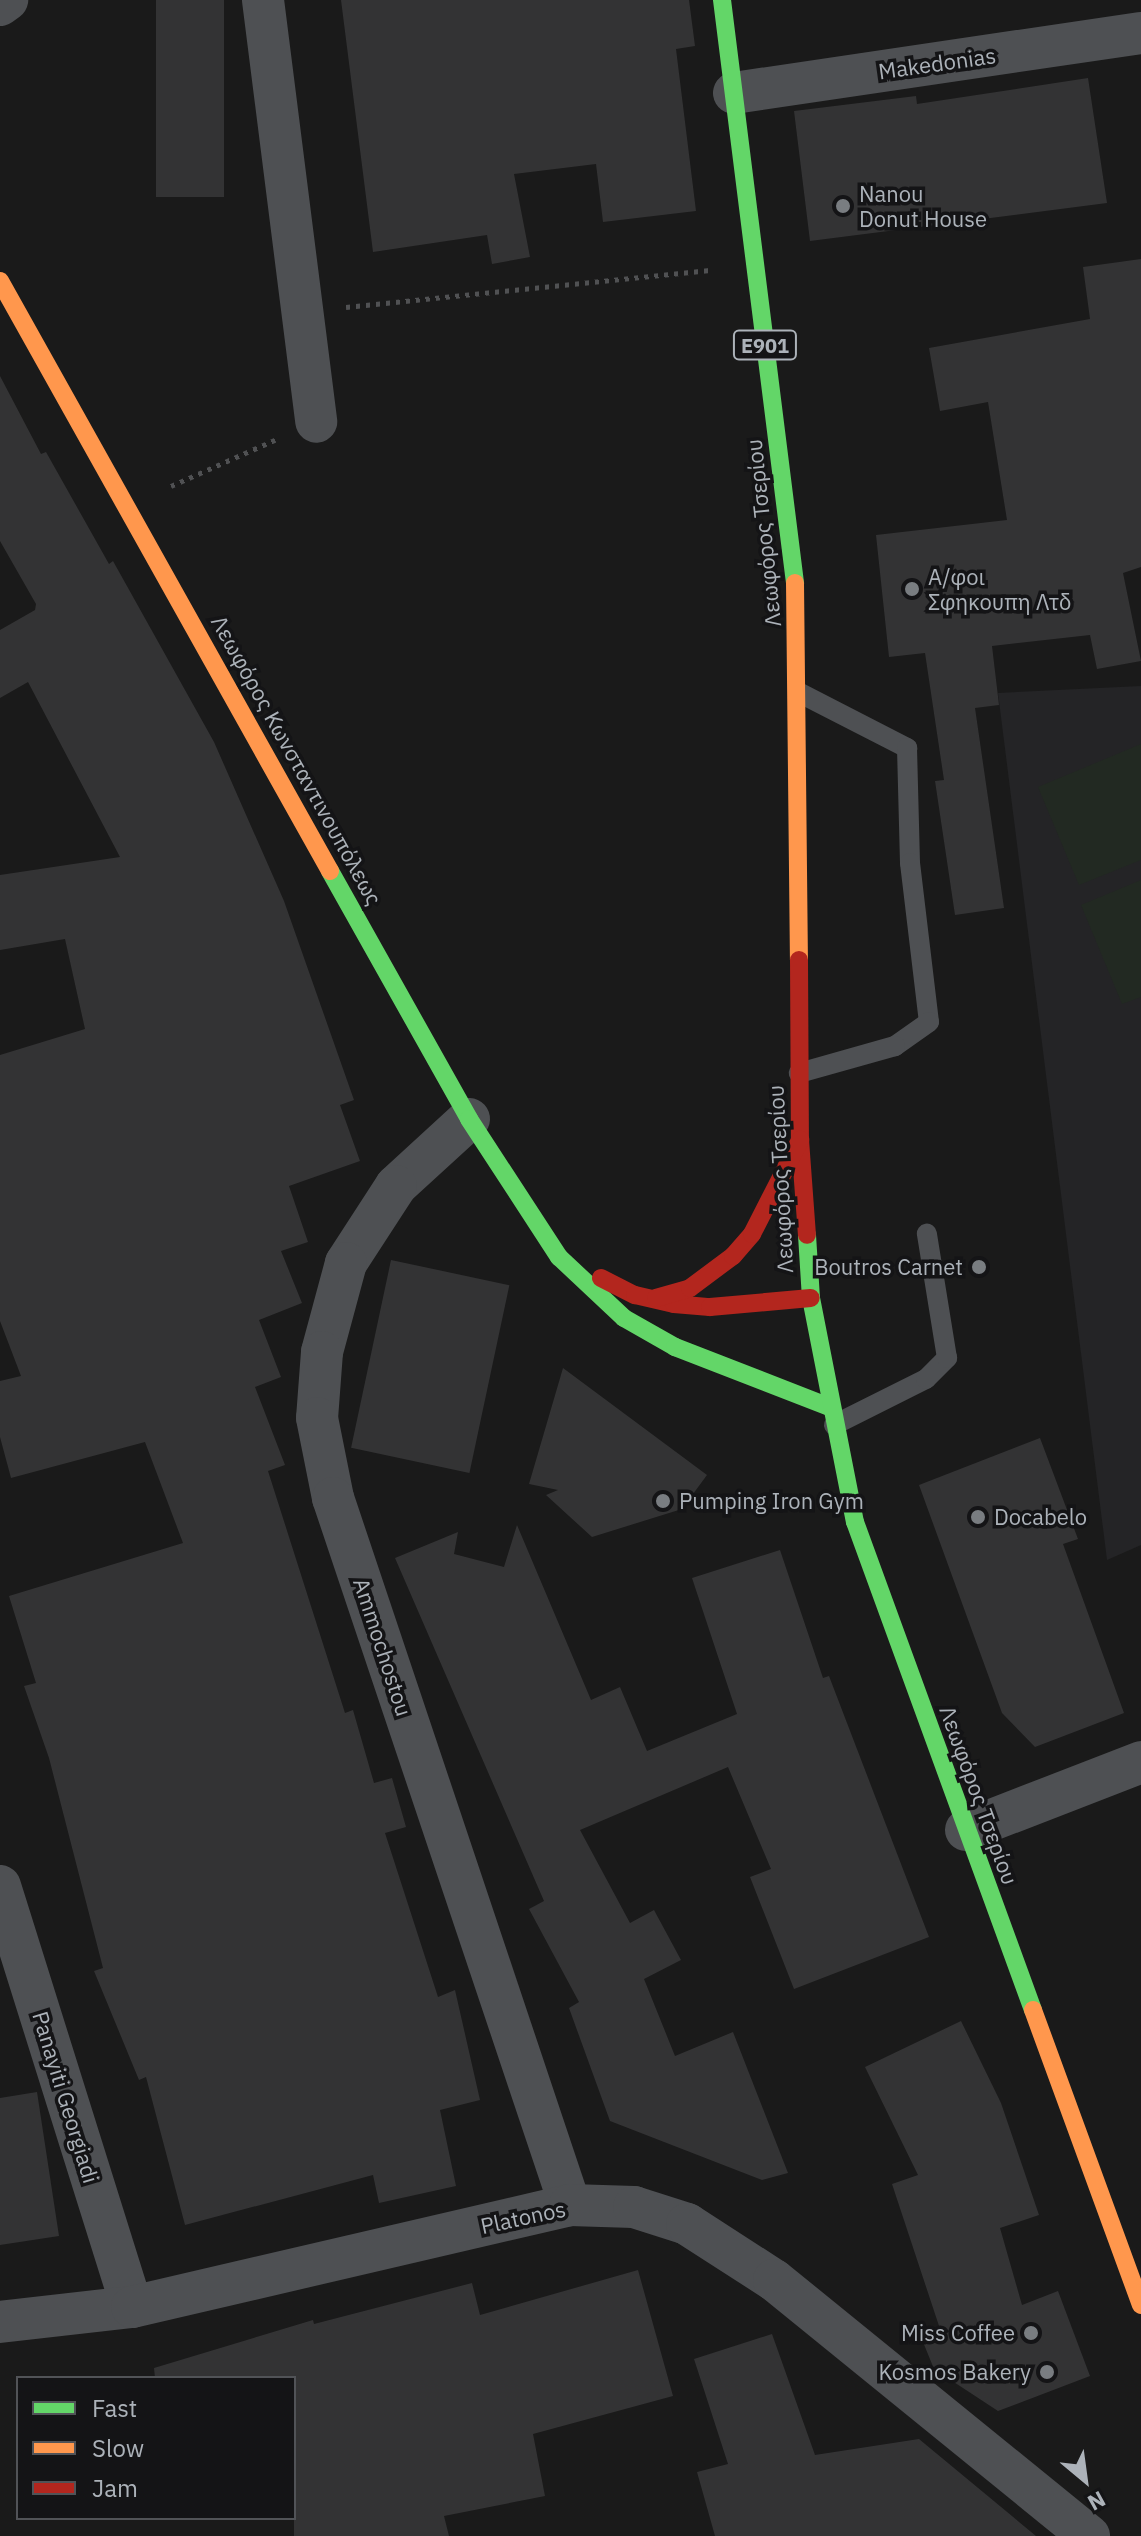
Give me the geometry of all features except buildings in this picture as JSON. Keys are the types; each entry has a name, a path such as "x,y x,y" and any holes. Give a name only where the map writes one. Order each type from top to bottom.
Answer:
{"main road":[{"name":"Λεωφόρος Τσερίου","path":"722,0 798,606 797,982 800,1140 811,1298 832,1416 855,1522 1141,2305"},
{"name":"Λεωφόρος Κωνσταντινουπόλεως","path":"0,281 469,1119 559,1257 624,1318 675,1347 832,1416"},
{"path":"649,1299 690,1288 733,1256 752,1234 800,1140"},
{"path":"559,1257 649,1299 710,1307 811,1298"}],"street":[{"path":"0,5 7,0"},
{"path":"263,0 316,422"},
{"name":"Makedonias","path":"734,93 1141,33"},
{"name":"Ammochostou","path":"469,1119 396,1186 346,1263 322,1352 317,1418 333,1498 570,2205"},
{"path":"966,1830 1141,1762"},
{"name":"Panayiti Georgiadi","path":"0,1886 132,2307"},
{"name":"Platonos","path":"0,2322 132,2307 570,2205 634,2207 687,2224 774,2280 1089,2536"}],"lane":[{"path":"798,692 907,748 910,863 929,1022 895,1046 799,1073"},
{"path":"832,1416 926,1379 947,1358 927,1234"}],"path":[{"path":"302,312 755,265"},
{"path":"126,506 316,422"}],"shaded area":[{"path":"1141,686 1141,1545 1107,1560 998,693"},
{"path":"1141,744 1141,860 1079,885 1038,787"},
{"path":"1141,880 1141,997 1122,1004 1081,905"}],"traffic: fast":[{"path":"722,0 795,583"},
{"path":"330,871 469,1119 559,1257 624,1318 675,1347 830,1407"},
{"path":"807,1235 811,1298 855,1522 1033,2010"}],"traffic: slow":[{"path":"0,281 330,871"},
{"path":"795,583 799,960"},
{"path":"1033,2010 1141,2305"}],"traffic: jam":[{"path":"799,960 800,1140 807,1235"},
{"path":"656,1298 690,1288 733,1256 752,1234 800,1140"},
{"path":"601,1278 635,1295 674,1304 710,1307 811,1298"}],"place":[{"name":"Nanou Donut House","path":"843,206"},
{"name":"Α/φοι Σφηκουπη Λτδ","path":"912,589"},
{"name":"Boutros Carnet","path":"979,1267"},
{"name":"Pumping Iron Gym","path":"663,1501"},
{"name":"Docabelo","path":"978,1517"},
{"name":"Miss Coffee","path":"1031,2333"},
{"name":"Kosmos Bakery","path":"1047,2372"}]}
